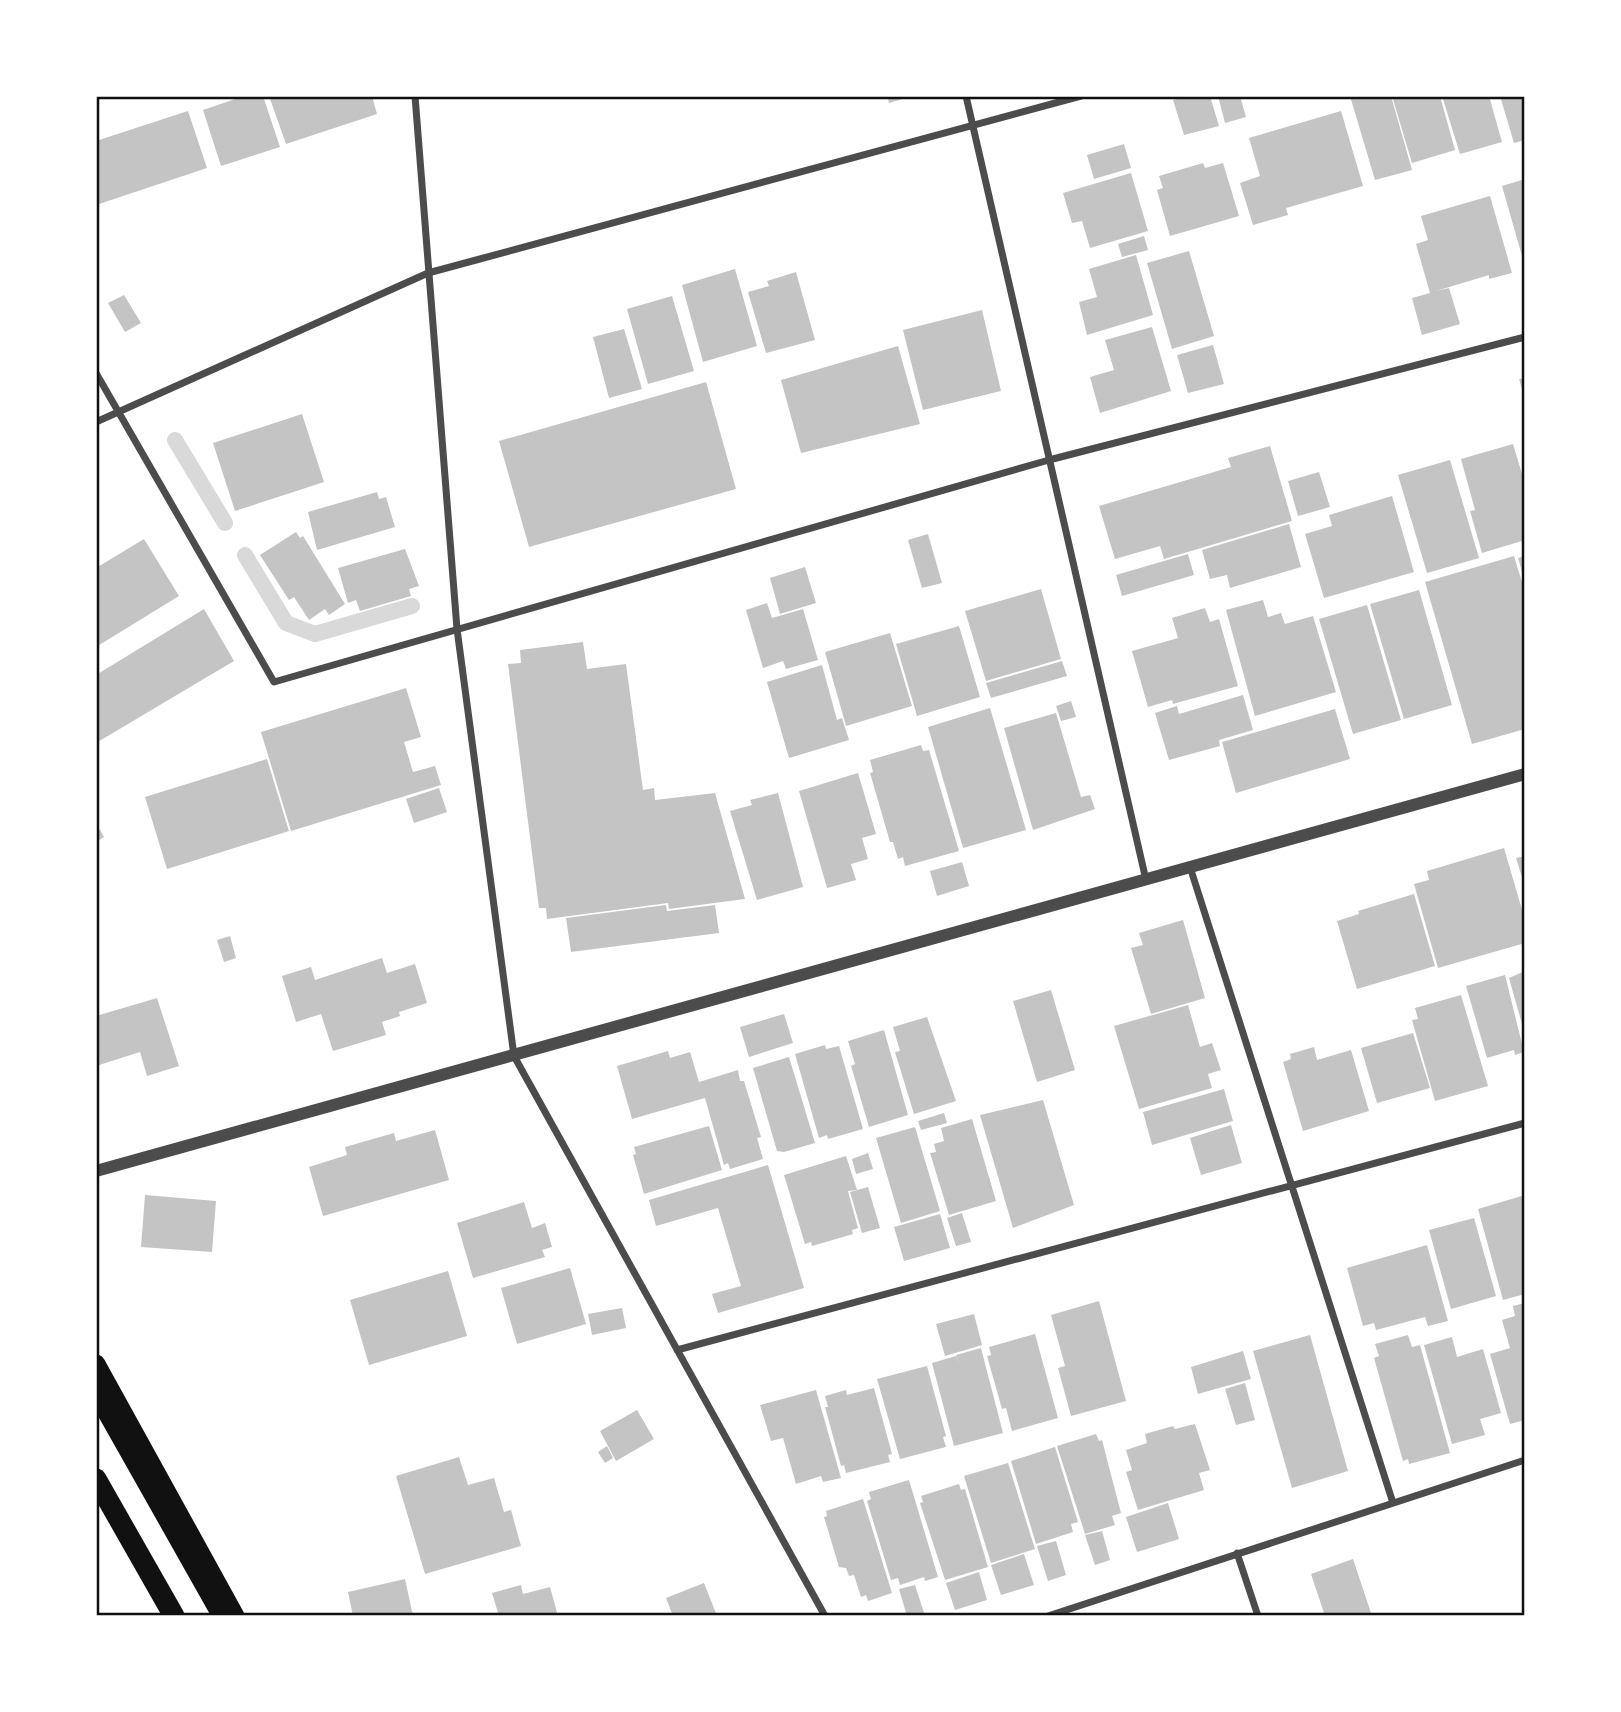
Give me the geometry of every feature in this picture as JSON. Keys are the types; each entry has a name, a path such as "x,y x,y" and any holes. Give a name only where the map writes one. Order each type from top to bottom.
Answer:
{"highway":[{"path":"96,1364 235,1616"},
{"path":"96,1391 223,1616"},
{"path":"96,1479 174,1616"}],"street":[{"path":"415,96 457,629 513,1056 825,1616"},
{"path":"966,96 1146,880"},
{"path":"96,422 428,273 1081,96"},
{"path":"96,373 274,682 1049,460 1525,337"},
{"path":"96,1171 1525,774"},
{"path":"1190,867 1393,1503"},
{"path":"677,1350 1525,1123"},
{"path":"1048,1616 1525,1460"},
{"path":"1237,1553 1258,1616"}],"building":[{"path":"244,96 263,96 280,147 221,166 203,110"},
{"path":"269,96 372,96 377,114 286,144"},
{"path":"887,96 909,96 909,97 889,103"},
{"path":"1189,96 1210,96 1219,126 1184,135 1173,100"},
{"path":"1218,96 1240,96 1246,117 1225,123"},
{"path":"1350,96 1391,96 1412,170 1375,180"},
{"path":"1392,96 1440,96 1455,150 1412,163"},
{"path":"1442,96 1489,96 1502,142 1460,154"},
{"path":"1500,96 1525,96 1525,140 1514,143"},
{"path":"188,111 207,168 96,205 96,141"},
{"path":"1341,111 1363,186 1286,208 1288,215 1253,225 1240,183 1260,176 1249,138"},
{"path":"1124,144 1131,168 1094,179 1087,155"},
{"path":"1203,163 1205,168 1223,163 1239,216 1170,236 1157,190 1163,188 1159,176"},
{"path":"1131,173 1148,231 1090,248 1082,221 1072,223 1063,193"},
{"path":"1525,179 1525,262 1524,263 1502,186"},
{"path":"1490,196 1512,273 1489,279 1489,275 1436,291 1449,288 1460,324 1422,335 1412,298 1430,293 1416,244 1428,240 1421,216"},
{"path":"1144,236 1148,250 1122,257 1118,244"},
{"path":"1189,251 1214,336 1172,349 1147,263"},
{"path":"1136,255 1153,315 1087,335 1079,302 1097,297 1089,269"},
{"path":"735,269 757,346 703,362 682,285"},
{"path":"796,272 815,340 766,353 748,292 769,286 767,281"},
{"path":"124,295 141,323 125,332 108,303"},
{"path":"672,296 694,371 648,384 627,309"},
{"path":"982,310 1001,391 923,410 903,330"},
{"path":"1152,327 1171,391 1100,413 1090,377 1114,370 1105,340"},
{"path":"624,329 642,389 609,398 593,337"},
{"path":"1213,345 1224,384 1188,393 1177,355"},
{"path":"898,346 920,424 801,453 781,380"},
{"path":"1525,378 1525,396 1524,396 1519,379"},
{"path":"706,382 736,489 529,547 499,441"},
{"path":"302,414 324,482 235,511 213,443"},
{"path":"1513,444 1525,484 1525,540 1482,553 1470,511 1475,510 1461,459"},
{"path":"1270,446 1292,521 1164,559 1160,546 1115,559 1099,506 1231,467 1228,458"},
{"path":"1450,460 1479,558 1427,573 1398,475"},
{"path":"1319,472 1330,507 1298,516 1288,481"},
{"path":"377,492 379,499 386,497 395,527 317,550 308,512"},
{"path":"1392,496 1414,572 1324,598 1305,534 1332,526 1329,515"},
{"path":"1289,524 1301,567 1230,588 1227,575 1210,579 1202,550"},
{"path":"296,532 300,538 303,536 345,604 329,615 325,609 309,620 294,597 289,600 260,555"},
{"path":"928,534 942,583 922,588 908,540"},
{"path":"144,539 179,596 96,647 96,568"},
{"path":"405,549 419,586 409,589 411,596 360,611 356,600 348,603 338,568"},
{"path":"1188,554 1194,575 1122,596 1116,575"},
{"path":"1514,556 1525,592 1525,729 1472,744 1425,582"},
{"path":"1525,556 1525,579 1524,579 1518,558"},
{"path":"805,567 816,603 780,614 770,578"},
{"path":"1041,589 1061,659 986,681 965,611"},
{"path":"1419,590 1452,705 1404,719 1370,604"},
{"path":"1263,600 1268,617 1281,613 1285,624 1313,616 1336,692 1255,716 1226,610"},
{"path":"767,603 772,618 803,609 818,660 786,669 783,661 763,668 746,610"},
{"path":"1367,605 1401,720 1353,734 1319,619"},
{"path":"1205,608 1210,622 1219,619 1238,686 1173,704 1172,700 1148,707 1132,651 1178,638 1172,618"},
{"path":"204,609 234,661 96,743 96,675"},
{"path":"959,626 980,697 917,716 896,644"},
{"path":"890,633 912,706 846,726 825,652"},
{"path":"583,642 587,669 626,664 643,790 654,788 655,800 715,793 745,899 669,909 668,903 547,919 546,908 539,908 508,664 521,663 520,650"},
{"path":"1062,661 1067,676 991,698 986,683"},
{"path":"822,665 837,720 842,718 849,740 789,758 767,682"},
{"path":"406,688 421,737 404,742 413,772 435,766 441,785 291,831 261,732"},
{"path":"1243,695 1253,730 1219,740 1220,746 1169,760 1155,713 1177,706 1179,714"},
{"path":"1071,701 1076,717 1061,721 1056,706"},
{"path":"990,708 1026,830 963,848 928,727"},
{"path":"1335,709 1350,759 1236,793 1222,742"},
{"path":"1056,713 1081,797 1090,795 1095,809 1033,830 1004,728"},
{"path":"921,745 923,751 929,750 959,851 905,866 903,857 898,859 893,842 890,842 870,773 873,772 870,760"},
{"path":"267,759 289,831 167,869 145,797"},
{"path":"858,773 876,834 862,838 868,859 851,864 856,880 827,888 799,791"},
{"path":"439,788 447,812 414,823 406,799"},
{"path":"778,793 803,887 757,900 730,811 752,805 750,800"},
{"path":"96,823 104,837 96,842"},
{"path":"1504,848 1525,920 1525,943 1438,968 1414,884 1429,880 1427,871"},
{"path":"1525,856 1525,884 1524,884 1516,858"},
{"path":"962,862 969,886 937,896 930,871"},
{"path":"1414,894 1435,966 1357,989 1337,921 1359,914 1358,911"},
{"path":"666,905 667,911 715,905 719,933 571,952 566,918"},
{"path":"1183,920 1205,998 1151,1014 1131,948 1143,945 1139,933"},
{"path":"230,936 236,958 224,962 217,940"},
{"path":"382,958 387,973 415,964 427,1003 399,1012 400,1016 382,1022 386,1035 333,1051 321,1014 296,1022 282,976 311,967 315,980"},
{"path":"1525,971 1525,1031 1524,1031 1509,978"},
{"path":"1505,975 1524,1052 1515,1055 1514,1050 1487,1058 1466,986"},
{"path":"1051,990 1075,1070 1037,1082 1013,1001"},
{"path":"1461,995 1488,1086 1435,1101 1412,1020 1418,1019 1415,1008"},
{"path":"157,998 179,1066 147,1076 140,1052 96,1066 96,1016"},
{"path":"1188,1005 1200,1047 1212,1043 1221,1070 1208,1074 1212,1088 1139,1109 1114,1026"},
{"path":"784,1014 793,1043 749,1057 740,1027"},
{"path":"927,1017 956,1101 914,1114 895,1052 900,1051 893,1027"},
{"path":"884,1030 908,1115 869,1127 851,1066 855,1064 848,1041"},
{"path":"1413,1033 1430,1088 1377,1103 1361,1048"},
{"path":"825,1045 826,1049 839,1046 863,1129 828,1139 827,1135 819,1138 795,1054"},
{"path":"1314,1047 1317,1060 1351,1050 1369,1111 1303,1131 1283,1062 1291,1059 1290,1054"},
{"path":"668,1051 670,1058 690,1052 699,1082 738,1070 740,1081 744,1081 761,1137 757,1138 763,1159 730,1169 728,1163 724,1165 705,1098 632,1119 617,1066"},
{"path":"789,1057 815,1143 784,1152 777,1151 753,1068"},
{"path":"1224,1089 1233,1121 1152,1145 1143,1112"},
{"path":"1043,1100 1074,1205 1013,1228 980,1115"},
{"path":"944,1113 947,1123 921,1130 918,1121"},
{"path":"972,1119 996,1201 949,1215 930,1153 936,1152 934,1144 944,1141 941,1128"},
{"path":"1231,1125 1242,1163 1201,1175 1190,1138"},
{"path":"709,1126 722,1170 644,1194 633,1155 636,1154 634,1147"},
{"path":"915,1127 940,1211 901,1223 876,1138"},
{"path":"435,1130 449,1180 323,1216 309,1167 347,1155 345,1147 394,1133 396,1141"},
{"path":"868,1153 873,1169 856,1174 852,1159"},
{"path":"846,1156 857,1190 848,1191 858,1228 852,1230 853,1234 812,1246 811,1242 805,1244 784,1175"},
{"path":"768,1165 804,1288 718,1313 712,1294 741,1286 718,1208 656,1226 649,1200"},
{"path":"868,1187 880,1228 862,1233 850,1192"},
{"path":"145,1195 216,1201 212,1252 141,1247"},
{"path":"1525,1195 1525,1294 1503,1300 1478,1209"},
{"path":"524,1202 532,1228 545,1223 552,1247 542,1250 545,1257 473,1278 457,1223"},
{"path":"962,1213 971,1242 956,1246 947,1218"},
{"path":"940,1214 950,1248 904,1261 894,1227"},
{"path":"1474,1218 1496,1296 1451,1309 1429,1230"},
{"path":"1427,1245 1448,1321 1428,1326 1425,1317 1376,1330 1374,1323 1363,1326 1347,1268"},
{"path":"570,1268 586,1324 517,1344 501,1288"},
{"path":"448,1271 467,1336 369,1365 350,1300"},
{"path":"1099,1301 1126,1401 1071,1416 1058,1368 1065,1366 1051,1315"},
{"path":"1525,1303 1525,1420 1510,1424 1490,1354 1510,1348 1502,1320 1515,1316 1513,1306"},
{"path":"622,1308 626,1328 592,1335 588,1314"},
{"path":"974,1314 982,1345 945,1356 936,1324"},
{"path":"1035,1334 1058,1418 1012,1431 1006,1408 1002,1409 987,1356 991,1355 989,1347"},
{"path":"1310,1335 1348,1471 1292,1488 1253,1351"},
{"path":"1408,1335 1412,1347 1420,1345 1450,1453 1409,1464 1408,1459 1403,1461 1374,1358 1379,1356 1375,1344"},
{"path":"1452,1337 1457,1357 1483,1349 1501,1413 1480,1419 1485,1435 1452,1444 1424,1345"},
{"path":"981,1348 1003,1433 954,1446 932,1363 956,1356 960,1366 956,1355"},
{"path":"1243,1351 1251,1379 1198,1394 1191,1367"},
{"path":"927,1366 946,1436 943,1437 946,1447 900,1459 877,1379"},
{"path":"1245,1383 1255,1420 1236,1425 1225,1389"},
{"path":"874,1388 892,1454 888,1455 890,1462 846,1473 844,1465 841,1466 825,1407 828,1407 825,1396 846,1390 847,1395"},
{"path":"816,1390 841,1478 823,1482 821,1476 796,1484 783,1438 771,1441 760,1405"},
{"path":"637,1410 654,1439 616,1461 600,1431"},
{"path":"1195,1424 1210,1470 1199,1473 1204,1490 1138,1510 1126,1472 1132,1470 1126,1450 1147,1443 1145,1434 1173,1426 1175,1429"},
{"path":"1096,1434 1099,1441 1102,1440 1121,1513 1112,1516 1115,1525 1085,1534 1057,1446"},
{"path":"607,1446 613,1458 605,1463 598,1452"},
{"path":"1055,1447 1078,1522 1071,1524 1073,1532 1036,1544 1011,1461"},
{"path":"459,1457 468,1485 494,1478 504,1512 511,1510 521,1546 425,1574 396,1476"},
{"path":"1008,1463 1035,1549 991,1563 964,1476"},
{"path":"909,1480 938,1577 925,1581 924,1577 900,1585 898,1578 891,1580 867,1501 871,1499 869,1492"},
{"path":"959,1484 961,1490 965,1489 988,1567 945,1580 920,1503 923,1502 921,1496"},
{"path":"863,1499 892,1593 868,1601 866,1595 861,1597 854,1575 849,1576 846,1568 839,1567 824,1517 827,1516 826,1511"},
{"path":"1168,1503 1179,1539 1137,1552 1126,1517"},
{"path":"1102,1531 1110,1560 1095,1565 1085,1535"},
{"path":"1056,1541 1066,1575 1048,1581 1037,1546"},
{"path":"1024,1554 1034,1585 1001,1595 991,1565"},
{"path":"1353,1559 1372,1616 1325,1616 1311,1574"},
{"path":"979,1572 987,1600 955,1610 946,1583"},
{"path":"405,1579 413,1616 353,1616 348,1592"},
{"path":"704,1583 717,1616 673,1616 666,1598"},
{"path":"521,1585 523,1594 550,1587 558,1616 499,1616 492,1593"},
{"path":"915,1585 925,1616 907,1616 899,1589"}],"waterway":[{"path":"175,440 225,523"},
{"path":"245,555 286,623 315,634 412,606"}]}
